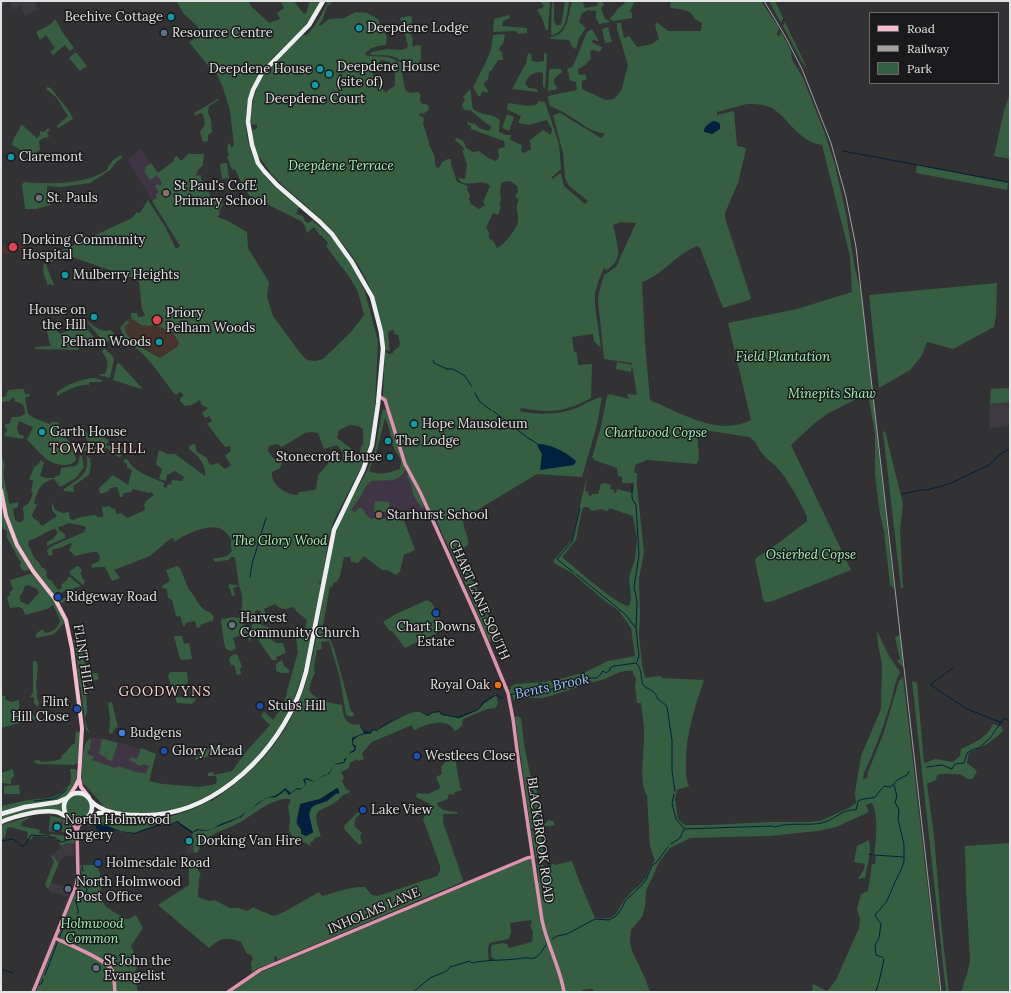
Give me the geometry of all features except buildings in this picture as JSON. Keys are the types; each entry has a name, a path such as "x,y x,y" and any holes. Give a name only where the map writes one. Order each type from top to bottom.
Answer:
{"highway":[{"path":"1,814 25,807 58,802 73,794 81,793 100,807 115,812 133,815 167,813 188,807 205,799 246,772 261,756 283,726 302,686 333,534 337,522 363,470 372,445 379,396 383,349 381,332 372,297 352,262 332,234 277,185 264,171 256,158 249,133 248,110 253,90 259,78 268,66 309,25 323,1"},
{"path":"68,797 64,805 64,810 70,819"},
{"path":"85,819 89,816 92,810 90,799"},
{"path":"1,822 21,816 48,812 57,812 70,819 78,821 99,813 115,812"}],"main road":[{"name":"FLINT HILL","path":"1,490 6,516 17,545 33,571 56,599 67,624 82,728 79,778 81,788 90,799"},
{"name":"FLINT HILL","path":"68,797 79,778"}],"street":[{"name":"CHART LANE SOUTH","path":"379,396 385,400 405,465 420,492 479,623 506,688"},
{"path":"378,404 384,405 388,409"},
{"name":"BLACKBROOK ROAD","path":"506,688 513,719 544,932 561,978 564,992"},
{"path":"70,819 77,831"},
{"path":"33,992 77,880 77,831 85,819"},
{"name":"INHOLMS LANE","path":"228,992 260,970 381,918 527,858 533,857"},
{"path":"55,938 108,965 112,971 116,992"}],"shaded area":[{"path":"1,1 9,1 3,6"},
{"path":"9,1 37,1 35,2 38,9 25,16 21,5 12,10 10,5 12,5 12,3 9,3"},
{"name":"St Paul's CofE Primary School","path":"141,149 158,173 169,165 172,232 127,160"},
{"name":"Dorking Community Hospital","path":"24,243 24,250 1,255 1,245"},
{"name":"Priory Pelham Woods","path":"140,297 181,298 174,335 179,341 177,347 160,358 128,336 124,329 128,323 128,319 142,317 145,315 142,309"},
{"path":"1010,402 1010,426 989,428 990,404"},
{"name":"Starhurst School","path":"405,467 418,492 425,511 404,519 415,548 339,524 369,471 384,474"},
{"path":"91,738 108,739 156,754 149,783 85,773 90,758 87,752 90,749"},
{"path":"56,817 63,821 62,832 50,832 50,825"},
{"name":"Dorking Van Hire","path":"192,836 194,853 187,854 186,839 187,837"},
{"path":"66,843 73,844 74,855 65,856 59,863 52,855"},
{"path":"50,882 71,888 68,897 54,892 52,893 48,889"}],"green space":[{"name":"The Glory Wood","path":"176,1 249,1 251,6 269,23 280,19 277,13 284,8 281,3 283,1 296,1 295,3 304,14 306,13 310,1 320,1 309,20 297,35 268,63 259,75 252,88 248,101 246,130 249,145 261,171 269,181 299,207 296,214 303,216 305,221 309,223 312,220 326,232 339,246 353,266 365,292 378,341 375,405 370,442 361,468 334,520 329,536 322,581 318,582 321,584 303,673 291,705 281,725 269,743 254,760 221,788 202,799 173,810 142,814 111,810 102,806 102,804 83,783 83,759 87,741 91,738 90,749 87,752 89,755 94,756 92,760 115,768 118,766 139,773 146,774 149,766 136,764 130,760 131,757 137,759 141,748 156,754 149,781 163,784 199,787 216,784 216,776 208,776 208,773 213,772 214,775 232,771 245,753 270,725 261,716 264,711 273,720 282,706 287,695 298,652 296,638 298,634 304,635 307,620 298,613 294,607 284,609 275,604 264,609 266,614 264,622 256,620 261,611 256,610 251,621 247,621 241,613 242,596 235,558 231,557 228,560 215,562 213,559 227,556 232,551 231,539 224,531 218,528 212,527 198,530 175,542 173,538 170,539 150,556 114,570 120,578 112,581 105,567 92,568 91,565 99,561 100,557 97,552 75,556 69,550 72,544 71,543 52,550 53,554 50,556 48,555 47,550 50,547 84,532 86,528 84,526 68,523 58,527 59,530 65,534 65,538 47,546 47,542 53,539 58,532 55,529 29,540 28,545 34,557 41,567 45,569 48,579 51,580 58,590 62,588 61,585 67,580 68,577 81,586 62,592 60,594 62,598 68,598 69,600 62,603 34,570 18,545 6,509 1,482 1,453 5,466 4,479 9,503 18,502 18,507 13,509 15,520 18,522 22,522 24,519 23,507 29,503 33,493 31,492 33,481 29,479 35,466 38,465 41,460 44,463 40,476 45,478 54,478 60,475 61,468 75,466 78,464 80,455 82,456 84,467 76,478 60,487 54,479 46,482 40,487 34,503 37,505 32,515 33,518 42,526 57,516 52,510 52,502 55,510 63,513 69,512 70,519 74,520 96,515 97,517 103,517 102,507 110,506 111,508 115,509 117,514 121,513 127,518 145,510 144,505 146,501 154,495 151,492 149,493 133,489 131,492 124,493 122,497 120,497 117,487 115,487 100,494 99,488 113,475 128,485 132,470 123,462 125,459 127,459 133,467 143,474 164,483 164,487 166,488 168,484 171,485 172,480 182,481 184,477 175,471 167,475 166,481 159,479 162,469 156,464 159,450 167,454 175,454 205,476 203,464 189,449 189,447 193,444 195,444 197,452 207,458 210,465 218,463 225,469 231,465 225,456 231,451 230,446 225,447 207,424 212,421 209,416 205,418 202,413 208,408 202,405 200,400 192,405 185,406 180,401 184,395 180,392 176,395 153,366 136,348 130,343 126,347 121,341 124,336 120,328 127,320 129,323 125,326 125,331 128,336 138,345 160,358 177,347 179,342 174,335 174,332 168,332 167,330 154,324 149,326 141,325 131,318 131,313 137,313 138,317 145,315 142,309 139,282 133,278 69,256 50,262 48,258 52,256 51,254 70,247 132,218 137,212 140,213 148,200 166,228 176,249 180,246 152,201 157,198 156,195 159,192 155,186 158,184 160,186 162,183 157,175 150,180 144,170 146,169 145,167 151,163 158,173 174,161 174,158 177,156 181,161 189,153 204,154 203,165 198,170 196,176 201,175 201,179 209,190 210,198 213,201 221,201 223,204 219,211 220,214 217,217 228,221 247,232 248,248 269,282 267,297 273,316 301,354 307,360 315,361 323,359 351,332 364,315 354,284 326,246 328,243 321,235 320,236 314,227 307,233 304,224 301,221 250,196 243,187 235,169 232,170 227,157 229,156 227,149 228,146 230,143 231,147 234,146 230,110 214,67 210,68 189,42 200,35 198,27 184,14","holes":["350,425 358,426 363,429 363,444 361,446 359,457 354,457 352,449 337,438 339,430","305,433 318,433 324,449 337,445 343,453 343,460 339,459 328,462 328,464 318,475 316,489 299,492 297,495 293,495 284,491 276,485 274,481 272,472 280,468 282,463 279,457 274,459 268,451 269,446 277,444 282,447"]},
{"path":"328,1 332,1 330,5 328,4 322,21 319,24 320,26 329,19 344,18 356,12 367,13 378,19 387,37 386,45 377,46 368,50 365,55 385,57 397,61 393,67 390,62 381,60 378,64 376,61 372,60 370,67 375,81 386,93 395,86 394,70 398,61 402,63 401,65 406,91 410,93 418,92 421,95 421,103 428,105 429,110 423,114 420,113 419,115 424,118 423,124 435,158 435,165 437,168 440,167 442,162 451,159 451,164 457,182 468,186 467,190 470,195 469,199 471,204 479,209 485,205 483,202 490,186 484,183 466,184 460,181 458,178 465,179 467,165 462,149 464,150 464,148 455,140 456,138 462,140 465,147 473,152 479,151 488,158 496,161 499,157 498,149 505,147 504,141 471,129 471,126 468,125 467,121 473,124 474,123 485,130 489,131 491,128 491,126 470,110 463,109 462,105 465,99 463,97 470,89 473,109 500,120 499,132 506,135 511,135 510,140 522,145 521,151 524,153 531,149 530,140 543,130 551,135 552,129 547,120 529,125 518,123 521,116 508,110 508,103 529,106 536,105 539,101 545,102 559,144 561,169 551,178 552,179 561,173 564,186 585,204 588,201 569,186 565,178 563,153 553,115 560,113 601,138 605,134 591,130 565,113 550,106 548,96 577,90 576,82 569,79 567,69 573,66 587,32 592,29 599,41 596,41 595,39 592,41 593,43 602,47 600,52 593,50 590,51 591,59 578,69 578,74 585,74 587,79 582,81 582,89 606,100 614,99 620,92 628,65 617,29 617,23 621,23 624,38 629,36 637,47 652,44 659,39 655,26 657,22 668,31 701,31 702,23 695,19 690,12 670,8 671,1 761,1 779,28 777,34 779,37 781,32 791,51 792,60 803,78 825,134 835,165 846,214 855,269 861,293 894,589 890,585 884,531 880,515 875,475 875,434 868,393 827,414 791,445 851,570 770,602 765,602 763,599 755,560 807,521 807,516 784,476 760,451 752,439 749,437 697,429 699,459 696,464 647,460 635,465 634,473 637,473 644,552 639,579 639,634 642,664 645,678 660,676 662,678 704,680 694,710 686,751 686,771 689,786 677,790 675,799 678,819 685,825 820,821 847,809 856,803 855,792 861,756 881,709 882,664 877,631 889,656 900,672 896,681 884,725 864,773 863,779 867,778 884,732 899,681 903,677 940,992 812,992 813,984 827,991 836,980 859,928 860,919 857,909 861,894 868,891 872,864 875,864 876,857 874,856 876,815 872,803 866,805 869,812 836,827 818,831 769,836 690,838 670,848 659,862 646,891 645,907 642,917 631,930 630,942 632,951 650,992 594,992 593,989 582,990 582,992 232,992 259,973 527,859 532,861 536,882 539,882 537,862 543,865 542,874 545,874 546,867 551,867 552,863 555,865 572,861 595,918 609,918 615,914 628,895 644,880 655,861 650,846 647,796 644,789 642,773 644,728 641,703 637,703 635,687 636,678 633,671 619,673 542,698 522,698 514,700 509,690 511,689 510,687 515,684 544,682 564,678 588,671 608,661 635,656 631,628 619,611 572,573 554,563 554,560 572,540 587,476 585,491 588,492 588,495 591,496 592,494 598,494 601,484 604,483 611,485 610,489 614,490 614,493 616,493 617,489 633,493 634,483 622,483 622,477 618,476 617,468 592,458 601,426 607,396 610,394 629,399 627,394 637,395 632,363 604,359 598,300 604,275 616,267 636,223 621,222 613,225 618,248 618,256 612,266 607,270 604,268 595,294 595,306 601,348 594,341 593,334 572,337 574,352 577,353 578,365 592,364 591,398 565,409 540,411 521,408 520,411 541,414 563,412 602,397 597,425 582,477 537,474 464,518 463,522 468,538 468,545 462,549 464,559 496,633 501,634 492,642 489,641 465,583 435,518 433,517 408,468 401,448 401,441 398,438 389,406 383,395 385,352 389,354 393,353 394,350 399,347 400,344 398,335 394,334 394,330 389,331 390,349 389,351 384,349 379,317 374,298 356,262 340,240 321,219 272,174 256,154 251,131 257,128 257,125 251,124 255,94 260,83 274,63 304,34 306,36 318,20","holes":["747,104 766,106 772,108 778,113 800,135 814,143 822,145 850,256 852,292 797,309 728,323 751,420 738,425 726,426 713,425 687,417 650,400 642,282 650,279 682,254 697,246 700,248 723,308 749,300 751,298 725,218 725,213 738,183 746,149 744,147 737,146 734,111 717,115 717,112","510,181 517,186 518,192 515,196 519,200 517,208 518,221 510,236 497,248 494,242 489,238 489,232 486,228 493,213 498,215 501,206 499,204 501,201 500,190 502,182","584,507 588,507 592,511 602,509 608,511 609,508 633,516 637,539 635,559 629,577 631,599 629,606 624,605 606,593 562,557 576,540 582,510","531,920 532,923 530,924 533,933 532,942 509,948 507,944 502,943 492,945 491,956 494,961 489,961 489,943 509,939 511,932 510,923"]},
{"path":"540,1 550,1 548,30 546,30 542,18 537,10 544,6"},
{"path":"552,1 555,1 553,4 554,20 556,25 561,25 565,1 582,1 585,8 597,6 598,1 602,1 604,5 601,8 605,19 610,22 599,24 596,18 596,11 588,10 582,13 579,22 586,28 579,38 576,49 572,47 569,40 551,39 551,37 557,35 564,29 572,2 569,2 567,16 561,30 552,35"},
{"path":"626,1 635,1 630,11 632,13 632,18 614,21 611,20 610,18"},
{"path":"769,1 775,1 783,18 781,23"},
{"path":"510,15 510,18 503,21 502,26 527,28 527,33 519,34 516,31 493,32 494,19"},
{"path":"409,16 412,17 411,29 416,30 411,34 413,47 416,45 421,46 421,59 418,65 415,66 408,64 392,56 370,54 372,52 387,49 401,50 407,48 408,45 400,18"},
{"path":"55,19 74,48 70,51 65,45 53,55 50,52 55,48 46,35 40,40 36,32 51,24"},
{"path":"785,22 807,68 802,62 783,26"},
{"path":"608,27 612,42 605,43 602,29"},
{"path":"505,34 503,44 499,50 502,52 503,60 498,60 489,72 488,80 484,85 488,91 487,93 483,91 480,96 478,96 473,87 491,49 493,35"},
{"path":"76,52 87,66 80,71 69,58"},
{"path":"528,53 531,54 532,61 537,62 544,61 544,53 547,54 545,89 543,86 543,73 540,72 531,75 525,84 529,88 537,89 538,92 512,89 526,63"},
{"path":"561,69 562,72 554,79 554,84 557,87 556,90 551,90 548,92 549,70"},
{"path":"47,87 51,88 69,111 73,119 58,128 57,126 68,116 56,97 46,89"},
{"path":"1010,94 1010,159 994,156 1004,111"},
{"path":"218,99 219,100 209,106 208,112 211,120 212,132 208,135 208,141 203,142 200,132 205,125 203,114 200,113 195,116 194,113"},
{"path":"507,114 514,117 509,131 502,128"},
{"path":"21,124 37,138 40,135 40,131 44,132 48,128 50,130 47,132 49,137 43,138 39,141 40,150 36,155 12,145"},
{"path":"121,155 122,158 116,162 110,170 90,183 61,187 47,186 51,205 36,209 25,209 22,185 24,182 56,183 78,181 98,175 107,170 112,161"},
{"path":"227,163 229,178 222,179 220,164"},
{"path":"917,165 1008,183 1007,190 916,173"},
{"path":"45,262 54,285 53,286 51,284 47,285 44,273"},
{"path":"997,283 996,316 994,327 953,349 927,342 921,357 910,370 879,388 869,295"},
{"path":"78,319 94,337 76,344 79,349 78,350 35,349 35,347 51,346 47,331 51,330 51,327 55,326 60,334 70,330 69,327 72,321"},
{"path":"87,321 100,330 110,330 113,332 114,336 107,343 105,343"},
{"path":"104,348 112,355 114,359 110,378 99,375 105,374 107,367 107,359 102,352"},
{"path":"617,362 632,365 631,372 616,369"},
{"path":"119,363 142,388 141,389 113,380 117,364"},
{"path":"94,378 103,380 101,382 90,382 89,385 77,386 57,396 57,392 70,384 84,379"},
{"path":"1010,388 1010,402 990,404 991,389"},
{"path":"24,389 25,394 30,394 30,396 25,398 28,414 50,424 52,422 58,422 66,438 77,451 75,455 76,460 70,464 64,465 48,460 27,440 33,427 19,421 17,428 19,434 24,436 23,439 4,436 7,430 5,424 9,424 12,417 19,417 25,414 25,411 23,405 15,402 15,399 12,398 10,401 2,402 1,398 6,396 8,390"},
{"path":"383,409 388,412 406,468 400,477 396,479 371,481 366,486 351,510 355,512 359,508 362,508 367,516 372,519 403,518 415,550 404,555 400,571 396,575 387,570 382,570 364,556 358,563 351,562 350,557 344,557 340,576 336,583 334,582 332,587 330,586 323,626 328,633 335,652 351,711 354,715 352,717 346,715 340,678 329,641 321,642 322,649 317,650 314,667 315,673 309,690 319,699 342,705 346,720 351,724 359,724 364,734 371,733 373,730 382,728 401,717 414,712 420,712 428,716 432,713 439,712 442,715 459,718 478,710 484,703 496,695 498,704 495,708 487,709 463,719 462,726 455,731 451,726 442,723 430,724 414,730 412,725 372,742 362,753 364,759 358,761 357,759 350,763 349,768 341,772 344,778 342,781 346,789 350,791 349,793 317,813 317,823 321,836 314,838 314,840 310,843 311,847 306,843 294,839 289,831 290,818 288,807 291,799 284,799 270,803 237,824 213,834 203,842 198,852 194,853 192,833 198,830 206,830 197,829 193,832 178,821 169,825 157,825 134,833 120,831 107,826 86,826 95,822 96,819 107,816 136,820 160,819 186,812 211,800 212,802 261,761 285,730 302,693 309,672 334,539 343,514 371,462","holes":["385,418 395,450 400,459 400,469 388,473 373,473 369,471 377,450","360,735 353,741 353,744 356,746 355,751 350,753 355,749 352,745 352,738","337,788 339,792 327,801 311,808 309,814 313,833 306,836 302,834 296,820 301,804 320,799"]},
{"path":"85,431 88,434 93,432 108,440 106,444 107,446 113,445 125,449 120,458 107,448 104,449 103,452 92,449 83,452 81,449 87,445 88,442 83,432"},
{"path":"885,431 903,504 900,532 903,588 901,588 883,432"},
{"path":"86,456 90,458 91,466 89,475 73,486 74,492 63,491 85,472 87,468"},
{"path":"408,474 418,492 424,507 422,508 414,495 407,477"},
{"path":"1,495 7,522 30,569 28,570 22,570 20,566 21,563 6,536 6,530 3,529 1,522"},
{"path":"375,501 389,502 389,512 374,512"},
{"path":"77,566 80,567 82,571 80,574 85,581 83,585 70,574 70,571"},
{"path":"177,566 180,568 191,593 203,609 210,612 214,617 212,622 211,621 200,625 200,627 197,628 195,621 185,623 185,626 183,626 180,615 179,617 176,616 172,600 168,598 167,589 162,588 162,586 170,581 166,570"},
{"path":"30,574 33,575 53,598 65,622 54,634 36,638 36,634 41,630 45,633 53,631 58,625 60,620 53,605 47,609 25,615 23,609 19,607 10,608 7,597 13,589 10,580","holes":["28,585 37,589 39,593 28,605 20,601 20,595 22,594 25,586"]},
{"path":"229,584 239,586 233,588 235,595 232,596 228,586"},
{"path":"427,600 432,603 446,631 441,631 405,648 383,622 394,615"},
{"path":"232,617 240,618 252,637 250,642 246,633 233,638 236,649 230,651 226,649 223,639 221,621 222,619"},
{"path":"253,623 271,628 271,639 276,643 283,643 286,653 276,657 277,660 272,660 251,629"},
{"path":"900,634 903,667 897,661 900,659 895,638"},
{"path":"174,636 182,636 184,644 189,643 192,659 180,659"},
{"path":"77,639 83,652 89,673 97,673 99,679 86,683 87,712 85,718 90,733 86,730 81,689 78,679 80,678 77,671 78,668 75,644 72,640"},
{"path":"236,654 242,667 240,669 241,674 237,675 234,665 231,665 229,659 232,655"},
{"path":"282,660 284,666 289,670 289,673 276,671 276,664"},
{"path":"33,661 36,661 38,667 36,681 39,704 37,707 34,703 34,697 30,697 33,693"},
{"path":"170,672 187,672 188,682 182,687 172,688 168,676"},
{"path":"912,681 917,683 924,763 936,759 953,762 960,756 961,749 976,742 988,733 993,724 1002,727 1003,731 996,738 970,752 967,763 977,771 973,779 968,779 960,774 943,774 937,775 936,780 927,784 934,836 942,932 949,992 946,992"},
{"path":"1,695 5,696 6,700 11,702 19,700 19,720 27,718 28,715 32,713 36,716 36,719 1,728"},
{"path":"175,697 196,698 192,704 177,703"},
{"path":"112,702 118,727 115,728 112,734 109,733 110,720 108,703"},
{"path":"517,716 521,718 530,774 537,791 539,824 545,824 548,820 553,821 555,825 531,829 515,717"},
{"path":"76,731 81,733 78,763 74,765 38,764 33,761 39,760 41,762 61,759 62,755 75,743"},
{"path":"102,739 118,743 112,761 99,754"},
{"path":"225,747 213,755 195,760 200,752 204,750"},
{"path":"454,751 460,787 462,790 455,792 454,795 448,795 448,799 437,803 443,810 457,812 457,814 443,814 443,822 463,880 462,882 278,960 276,956 274,957 275,962 258,968 252,973 251,962 253,959 251,955 247,954 241,942 231,939 224,939 220,940 209,948 158,905 189,885 189,860 194,860 201,875 199,877 198,897 209,901 214,900 230,908 239,908 247,911 254,907 274,916 319,892 322,896 349,888 365,887 372,895 378,896 437,876 440,871 440,866 423,819 430,804 416,797 417,793 428,794 439,789 440,786 436,777 442,774 441,767 449,758 451,752"},
{"path":"13,769 14,776 11,779 11,784 1,783 1,773"},
{"path":"70,769 75,769 78,772 74,787 63,800 1,812 1,806 28,800 50,798 60,794 70,784"},
{"path":"19,785 20,794 4,794 4,786"},
{"path":"78,795 83,796 89,802 89,812 83,818 78,819 73,818 67,812 66,807 67,802 73,796"},
{"path":"63,803 63,813 53,810 1,820 1,815 20,810"},
{"path":"365,807 367,809 355,820 355,827 362,833 360,836 362,843 359,845 345,830 344,826"},
{"path":"50,816 58,817 68,822 73,828 74,832 62,832 63,821 61,820 61,822 54,821 52,823 51,832 49,831"},
{"path":"29,817 22,822 21,826 40,830 39,833 47,835 47,837 33,836 31,840 27,838 28,832 10,827 7,828 5,837 1,840 1,825"},
{"path":"540,830 544,863 536,858 531,831"},
{"path":"50,834 75,837 74,844 66,843 62,846 59,844 60,840 49,836"},
{"path":"869,840 870,855 865,878 858,879 864,869 865,864 854,862 857,846"},
{"path":"1010,843 1010,992 961,992 970,961 965,846"},
{"path":"52,855 59,863 48,889 45,885 54,861 51,856"},
{"name":"Holmwood Common","path":"80,865 97,865 103,882 100,885 104,904 126,919 136,915 143,928 131,946 137,959 137,967 134,974 138,992 36,992 55,943 61,939 59,934 81,880 82,875"}],"water":[{"path":"714,121 720,124 720,129 712,134 704,132 705,127"},
{"path":"537,445 548,445 563,452 576,461 574,465 540,470 542,454"},
{"path":"497,694 502,698 507,696 502,699 496,695 484,703 478,710 459,718 442,715 439,712 432,713 428,716 419,711 428,715 432,712 439,711 443,714 458,717 478,709 483,702"},
{"path":"359,724 364,731 370,732 372,729 378,730 386,724 377,731 373,730 370,734 358,736 353,741 353,744 356,746 355,751 350,753 349,756 350,752 354,750 355,747 352,743 352,738 364,733"},
{"path":"347,757 344,763 335,765 337,763 344,762 344,759"},
{"path":"307,778 315,782 305,779 306,784 304,786 305,784 303,779"},
{"path":"285,788 291,793 297,788 301,789 297,789 289,795 285,790 276,797 268,798 277,795"},
{"path":"337,788 339,790 339,794 336,793 327,801 311,808 309,814 313,832 306,836 301,834 301,829 297,823 300,804 320,799"},
{"path":"233,820 210,830 198,830 192,833 177,822 170,825 157,826 134,834 115,830 102,831 97,830 96,826 89,826 99,825 107,826 120,831 134,833 157,825 169,825 177,821 193,832 197,829 212,829 222,823"}],"waterway":[{"path":"843,151 1008,182"},
{"path":"433,360 434,363 447,369 453,369 465,376 472,387"},
{"path":"475,393 480,402 491,410"},
{"path":"493,411 538,444"},
{"path":"902,494 927,490 949,484 991,464 997,457 1010,448"},
{"path":"632,486 632,498 636,505 639,555 634,587 637,601 636,628 639,656 637,662"},
{"path":"573,572 557,559 572,542 580,508"},
{"path":"250,577 252,564 266,518"},
{"path":"576,574 625,614 635,627"},
{"name":"Bents Brook","path":"510,695 524,691 545,691 561,686 575,684 575,681 583,680 584,678 597,678 603,671 606,673 614,666 636,663 640,669 644,686 654,693 667,707 672,740 672,771 675,791"},
{"path":"953,668 931,684 932,686 967,709 1002,723"},
{"path":"927,767 942,765 952,769 955,764 964,763 967,753 979,748 990,738 1004,718 1010,721"},
{"path":"684,829 775,827 822,823 843,812 856,810 858,801 875,797 884,786 890,787 897,780 907,775 909,771"},
{"path":"873,992 876,991 884,959 876,955 875,945 879,938 881,924 875,915 887,901 904,862 904,844 898,819 899,810 895,802 897,796 894,785"},
{"path":"53,799 67,789"},
{"name":"Bents Brook","path":"674,794 672,803 676,819 684,828"},
{"path":"34,801 53,799"},
{"name":"Bents Brook","path":"70,832 72,828"},
{"path":"671,844 680,838 684,829"},
{"name":"Bents Brook","path":"1,841 13,839 23,846 26,844 31,835 46,836"},
{"name":"Bents Brook","path":"50,837 56,838"},
{"name":"Bents Brook","path":"58,840 60,842 64,841 69,837"},
{"path":"552,939 557,936 567,934 595,919 609,920 616,916 625,901 646,880 652,865 656,863 668,847"},
{"path":"874,855 903,857"},
{"path":"82,866 83,871"},
{"path":"82,895 87,891 84,875"},
{"path":"78,914 76,900 79,896"},
{"path":"60,936 63,929 71,921"},
{"path":"45,975 57,943"},
{"path":"413,992 430,978 447,971 450,967 470,961 472,963 533,958 539,955 546,945"},
{"path":"1,969 13,973"},
{"path":"39,985 42,983 43,979"}],"railway":[{"path":"764,1 785,36 802,69 831,143 846,197 856,247 941,992"}],"place":[{"name":"Beehive Cottage","path":"171,17"},
{"name":"Deepdene Lodge","path":"359,28"},
{"name":"Resource Centre","path":"164,33"},
{"name":"Deepdene House","path":"320,69"},
{"name":"Deepdene House (site of)","path":"329,74"},
{"name":"Deepdene Court","path":"315,85"},
{"name":"Claremont","path":"11,157"},
{"name":"St Paul's CofE Primary School","path":"166,193"},
{"name":"St. Pauls","path":"39,198"},
{"name":"Dorking Community Hospital","path":"13,247"},
{"name":"Mulberry Heights","path":"65,275"},
{"name":"House on the Hill","path":"94,317"},
{"name":"Priory Pelham Woods","path":"157,320"},
{"name":"Pelham Woods","path":"159,342"},
{"name":"Hope Mausoleum","path":"414,424"},
{"name":"Garth House","path":"42,432"},
{"name":"The Lodge","path":"388,441"},
{"name":"Stonecroft House","path":"390,457"},
{"name":"Starhurst School","path":"379,515"},
{"name":"Ridgeway Road","path":"58,597"},
{"name":"Chart Downs Estate","path":"436,613"},
{"name":"Harvest Community Church","path":"232,625"},
{"name":"Royal Oak","path":"498,685"},
{"name":"Stubs Hill","path":"260,706"},
{"name":"Flint Hill Close","path":"77,709"},
{"name":"Budgens","path":"122,733"},
{"name":"Glory Mead","path":"164,751"},
{"name":"Westlees Close","path":"417,756"},
{"name":"Lake View","path":"363,810"},
{"name":"North Holmwood Surgery","path":"57,827"},
{"name":"Dorking Van Hire","path":"189,841"},
{"name":"Holmesdale Road","path":"98,863"},
{"name":"North Holmwood Post Office","path":"68,889"},
{"name":"St John the Evangelist","path":"96,968"}],"district":[{"name":"TOWER HILL","path":"98,449"},
{"name":"GOODWYNS","path":"165,692"}],"park label":[{"name":"Deepdene Terrace","path":"341,166"},
{"name":"Field Plantation","path":"783,357"},
{"name":"Minepits Shaw","path":"832,394"},
{"name":"Charlwood Copse","path":"656,433"},
{"name":"Osierbed Copse","path":"811,555"}]}
